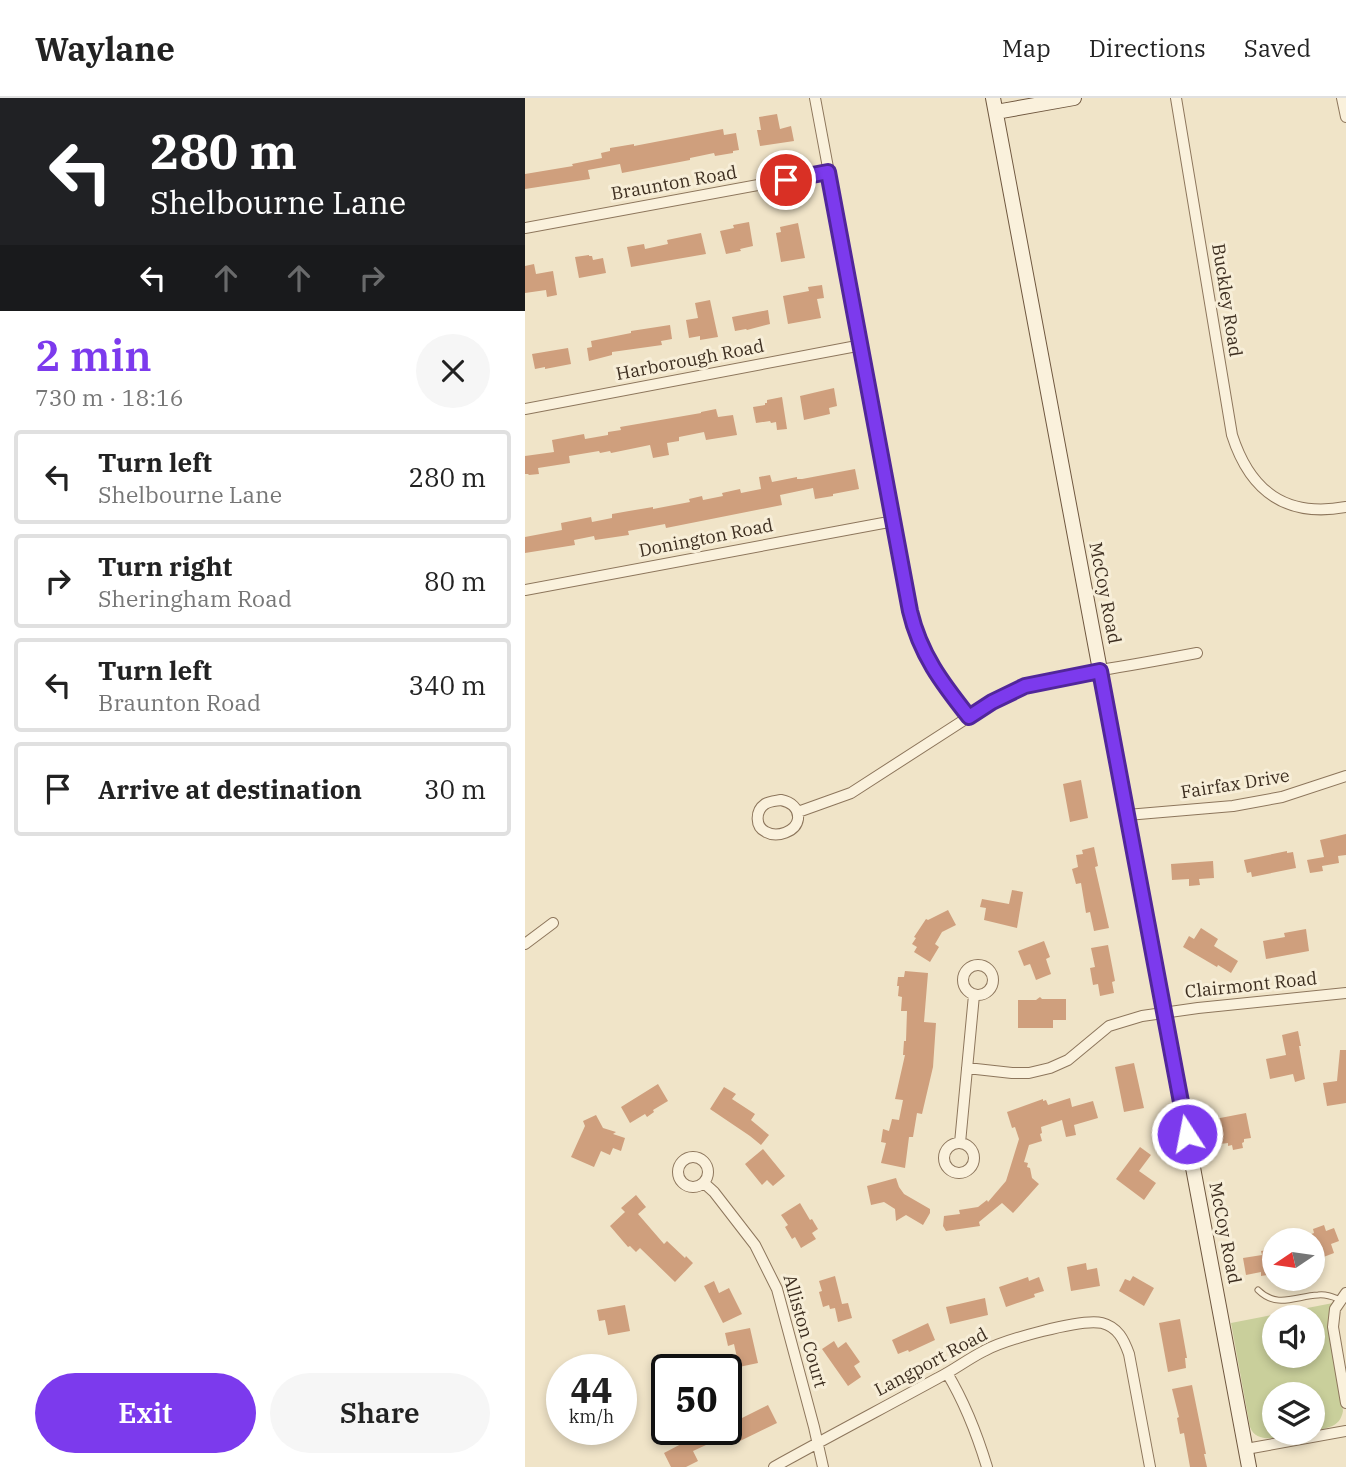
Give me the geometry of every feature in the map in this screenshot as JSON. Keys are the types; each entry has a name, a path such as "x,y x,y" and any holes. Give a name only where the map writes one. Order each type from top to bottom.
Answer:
{"main road":[{"path":"995,105 1074,98"},
{"name":"McCoy Road","path":"995,105 1249,1467"}],"street":[{"path":"815,98 910,611 918,638 936,675 969,717"},
{"name":"Buckley Road","path":"1176,98 1231,435 1237,452 1255,482 1286,503 1304,509 1346,507"},
{"path":"1342,98 1346,117"},
{"name":"Braunton Road","path":"525,228 828,172"},
{"name":"Harborough Road","path":"525,409 862,345"},
{"name":"Donington Road","path":"525,590 894,521"},
{"path":"798,812 851,793 992,702 1025,686 1197,653"},
{"name":"Fairfax Drive","path":"1128,815 1233,806 1282,797 1346,776"},
{"path":"525,944 553,923"},
{"name":"Clairmont Road","path":"967,1068 1029,1073 1051,1068 1068,1060 1109,1026 1142,1016 1346,993"},
{"path":"960,1143 974,995"},
{"name":"Alliston Court","path":"704,1183 755,1245 778,1289 823,1467"},
{"path":"1343,1297 1335,1309 1333,1327 1346,1403"},
{"name":"Langport Road","path":"774,1467 984,1350 1030,1335 1088,1323 1102,1323 1114,1329 1124,1340 1150,1467"},
{"path":"947,1373 963,1399 987,1467"},
{"path":"1246,1448 1346,1431"}],"lane":[{"path":"1258,1290 1265,1297 1275,1300 1317,1295 1343,1297"}],"green space":[{"path":"1333,1303 1329,1321 1343,1411 1339,1421 1325,1428 1325,1382 1262,1382 1262,1437 1250,1427 1231,1323 1262,1317 1262,1368 1325,1368 1325,1305 1323,1305"}],"building":[{"path":"777,114 780,129 791,126 794,141 760,146 757,130 761,130 759,117"},
{"path":"723,129 724,135 736,133 739,150 622,173 620,164 588,170 590,179 525,189 525,174 602,158 601,153 610,151 610,148"},
{"path":"749,222 753,246 726,254 720,231"},
{"path":"798,223 805,258 781,262 776,233 781,232 780,227"},
{"path":"701,233 706,254 631,267 627,247 644,244 645,249 668,244 667,240"},
{"path":"589,255 593,260 603,258 606,273 579,278 575,257"},
{"path":"534,264 536,274 553,271 557,295 547,297 546,290 525,293 525,266"},
{"path":"822,285 824,298 817,299 821,318 788,324 783,296 809,291 808,287"},
{"path":"710,300 718,337 700,340 700,336 689,338 686,320 698,318 695,303"},
{"path":"768,310 770,324 735,331 732,317"},
{"path":"670,325 672,339 661,341 662,345 612,352 612,355 589,361 587,348 592,347 591,341"},
{"path":"568,348 571,364 535,369 532,354"},
{"path":"834,388 837,406 829,408 830,414 804,420 800,396"},
{"path":"782,397 787,429 777,430 776,422 756,423 753,407"},
{"path":"716,409 718,417 733,415 737,435 706,440 704,432 679,437 679,441 667,443 669,455 653,458 650,445 611,453 599,451 569,456 570,463 538,468 539,474 525,474 525,456 554,452 552,440 584,434 585,439 608,435 608,432 621,430 620,427"},
{"path":"855,469 859,489 833,496 815,499 813,488 780,495 782,505 666,528 665,524 628,531 629,535 595,540 594,536 574,540 575,545 525,553 525,537 562,530 561,523 591,517 592,522 612,518 612,514 690,502 689,499 702,496 703,500 740,489 741,493 761,489 759,477 770,475 772,482"},
{"path":"1081,780 1088,818 1070,822 1063,784"},
{"path":"1346,834 1346,855 1338,856 1339,863 1322,866 1323,871 1310,873 1307,860 1324,857 1320,840"},
{"path":"1094,847 1098,866 1095,867 1109,928 1094,931 1090,912 1086,913 1081,883 1076,884 1072,869 1078,867 1076,855 1083,854 1082,850"},
{"path":"1293,852 1296,868 1252,877 1251,872 1247,873 1244,860"},
{"path":"1213,861 1214,878 1199,879 1200,885 1189,886 1189,879 1172,880 1171,864"},
{"path":"1012,890 1023,892 1017,928 984,920 986,908 980,907 982,899 1009,904"},
{"path":"948,910 956,925 942,932 935,944 939,947 930,962 914,952 917,947 912,944 916,938 914,937 926,919"},
{"path":"1201,928 1218,939 1214,946 1238,961 1231,973 1183,947 1189,936 1194,939"},
{"path":"1306,929 1309,951 1266,959 1263,941"},
{"path":"1044,941 1050,957 1046,959 1051,974 1036,980 1030,964 1024,966 1018,951"},
{"path":"1108,945 1115,981 1112,982 1114,993 1100,996 1098,984 1093,985 1090,968 1095,967 1091,948"},
{"path":"905,971 928,973 924,1022 936,1023 933,1067 922,1114 917,1113 913,1137 909,1137 905,1168 881,1163 886,1143 881,1142 883,1129 889,1131 892,1119 899,1120 903,1100 895,1099 905,1055 907,1011 901,1011 902,997 898,996 897,986 898,977 904,977"},
{"path":"1040,997 1066,999 1066,1020 1053,1020 1053,1028 1018,1028 1018,1000 1036,1000"},
{"path":"1298,1031 1305,1079 1295,1082 1293,1074 1270,1079 1266,1059 1286,1055 1282,1035"},
{"path":"1340,1050 1346,1050 1346,1103 1327,1106 1323,1083 1337,1081"},
{"path":"1134,1063 1144,1108 1124,1112 1115,1067"},
{"path":"658,1084 668,1101 647,1117 645,1114 630,1123 621,1107"},
{"path":"724,1087 736,1094 732,1099 755,1114 751,1120 769,1135 761,1145 710,1109"},
{"path":"1070,1098 1072,1107 1093,1101 1098,1118 1074,1125 1076,1135 1066,1137 1062,1120 1041,1127 1042,1141 1029,1145 1024,1162 1028,1163 1032,1178 1039,1184 1013,1213 1002,1203 979,1222 980,1226 946,1231 943,1226 944,1216 960,1214 959,1210 978,1207 987,1200 988,1202 1006,1181 1019,1139 1007,1112 1043,1099 1048,1105"},
{"path":"1246,1113 1251,1138 1244,1139 1243,1148 1233,1150 1228,1143 1220,1144 1215,1119"},
{"path":"596,1115 603,1128 625,1138 621,1151 613,1148 610,1155 601,1151 594,1167 571,1157 585,1126 583,1121"},
{"path":"1140,1147 1151,1155 1139,1171 1156,1183 1144,1200 1116,1179"},
{"path":"763,1149 785,1176 773,1186 767,1180 762,1185 745,1164"},
{"path":"896,1178 904,1194 930,1209 923,1225 906,1215 896,1221 895,1209 884,1202 871,1205 867,1186"},
{"path":"636,1195 646,1207 638,1214 664,1244 667,1241 693,1263 675,1282 640,1248 636,1252 628,1247 610,1226 625,1212 621,1208"},
{"path":"800,1203 818,1229 812,1233 816,1239 801,1248 795,1237 792,1239 785,1227 788,1225 781,1215"},
{"path":"1325,1228 1326,1231 1334,1228 1339,1241 1331,1244 1334,1253 1325,1256"},
{"path":"1262,1255 1262,1276 1261,1272 1246,1275 1243,1258"},
{"path":"1086,1263 1087,1270 1097,1268 1100,1286 1071,1291 1067,1267"},
{"path":"835,1276 842,1304 848,1303 852,1318 838,1322 835,1308 830,1309 829,1305 823,1307 819,1292 822,1291 819,1281"},
{"path":"1133,1276 1154,1288 1144,1306 1119,1291 1125,1279 1130,1281"},
{"path":"1028,1277 1029,1281 1039,1277 1044,1291 1006,1307 999,1287"},
{"path":"714,1281 719,1293 729,1288 742,1314 723,1323 704,1286"},
{"path":"985,1298 988,1315 950,1324 946,1307"},
{"path":"625,1305 630,1331 608,1335 605,1320 599,1321 597,1310"},
{"path":"1180,1319 1187,1358 1186,1368 1168,1372 1159,1323"},
{"path":"928,1323 935,1340 898,1354 892,1340"},
{"path":"750,1328 758,1363 742,1366 742,1354 736,1354 734,1344 728,1346 725,1333"},
{"path":"834,1341 838,1348 846,1342 860,1362 854,1366 861,1377 848,1386 822,1349"},
{"path":"1192,1385 1207,1467 1190,1467 1184,1433 1180,1434 1177,1418 1179,1417 1172,1389"},
{"path":"768,1405 777,1423 742,1440 742,1418"},
{"path":"679,1445 706,1445 693,1451 698,1461 686,1467 671,1467 664,1453"}],"route":[{"path":"786,180 828,172 910,611 922,648 936,675 969,717 1025,686 1100,671 1187,1134"}]}
